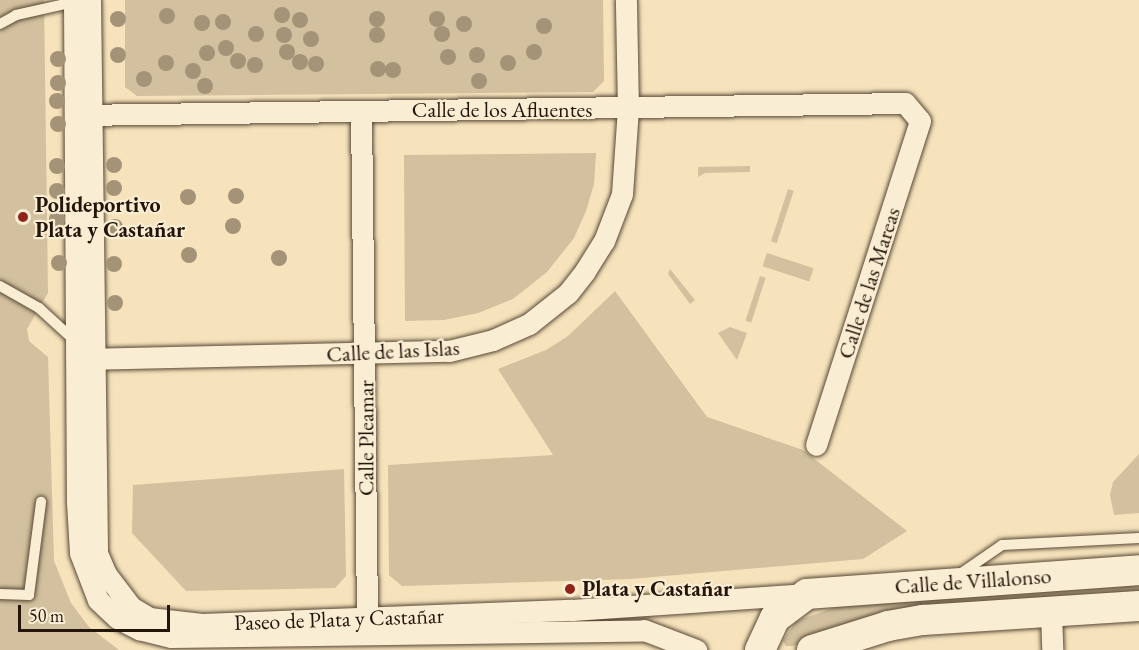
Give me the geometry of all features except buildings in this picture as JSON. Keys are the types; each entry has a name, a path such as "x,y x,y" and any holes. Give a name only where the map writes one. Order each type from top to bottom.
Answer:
{"main road":[{"name":"Calle de Villalonso","path":"807,594 950,581 1139,570"},
{"path":"760,650 775,618 807,594"},
{"name":"Calle de Villalonso","path":"812,650 888,626 1139,606"},
{"path":"871,650 888,626"}],"street":[{"name":"Calle de las Islas","path":"82,353 365,354 449,351 474,346 529,324 568,293 604,242 622,194 628,109 626,0"},
{"name":"Paseo de Plata y Castañar","path":"79,1 84,115 80,553 98,600 117,618 139,629 171,638 644,630 688,649"},
{"name":"Calle de los Afluentes","path":"84,115 628,109 904,103 920,121"},
{"name":"Calle Pleamar","path":"361,111 367,620"},
{"name":"Calle de las Mareas","path":"816,445 920,121"},
{"name":"Paseo de Plata y Castañar","path":"82,353 98,553 106,574 131,607 149,618 174,623 367,620 807,594"},
{"path":"1051,612 1052,650"}],"lane":[{"path":"0,24 16,15 79,1"},
{"path":"0,286 39,308 82,353"},
{"path":"0,594 29,596 41,502"},
{"path":"950,581 1002,545 1139,538"}],"shaded area":[{"path":"0,0 44,0 48,293 27,329 29,341 48,357 54,561 71,603 89,627 119,650 0,650"},
{"path":"125,0 603,0 604,81 593,92 137,96 125,87"},
{"path":"596,153 594,184 586,211 574,238 547,272 513,299 478,313 444,320 405,321 404,155"},
{"path":"750,166 750,172 705,173 698,177 698,167"},
{"path":"788,189 794,191 777,243 771,241"},
{"path":"767,253 814,268 809,281 763,266"},
{"path":"670,269 695,300 690,304 668,274"},
{"path":"760,276 766,278 751,323 745,321"},
{"path":"615,291 707,417 803,450 907,531 863,559 630,579 402,586 389,575 388,465 553,455 498,369 546,350 568,336"},
{"path":"730,327 747,333 737,360 718,333"},
{"path":"1139,454 1139,513 1114,515 1110,495 1113,482"},
{"path":"344,469 346,576 335,588 186,591 132,533 133,485"},
{"path":"1139,581 1139,595 815,639 793,646 786,646 783,641 796,621 836,607"}],"place":[{"name":"Polideportivo Plata y Castañar","path":"23,217"},
{"name":"Plata y Castañar","path":"570,589"}]}
